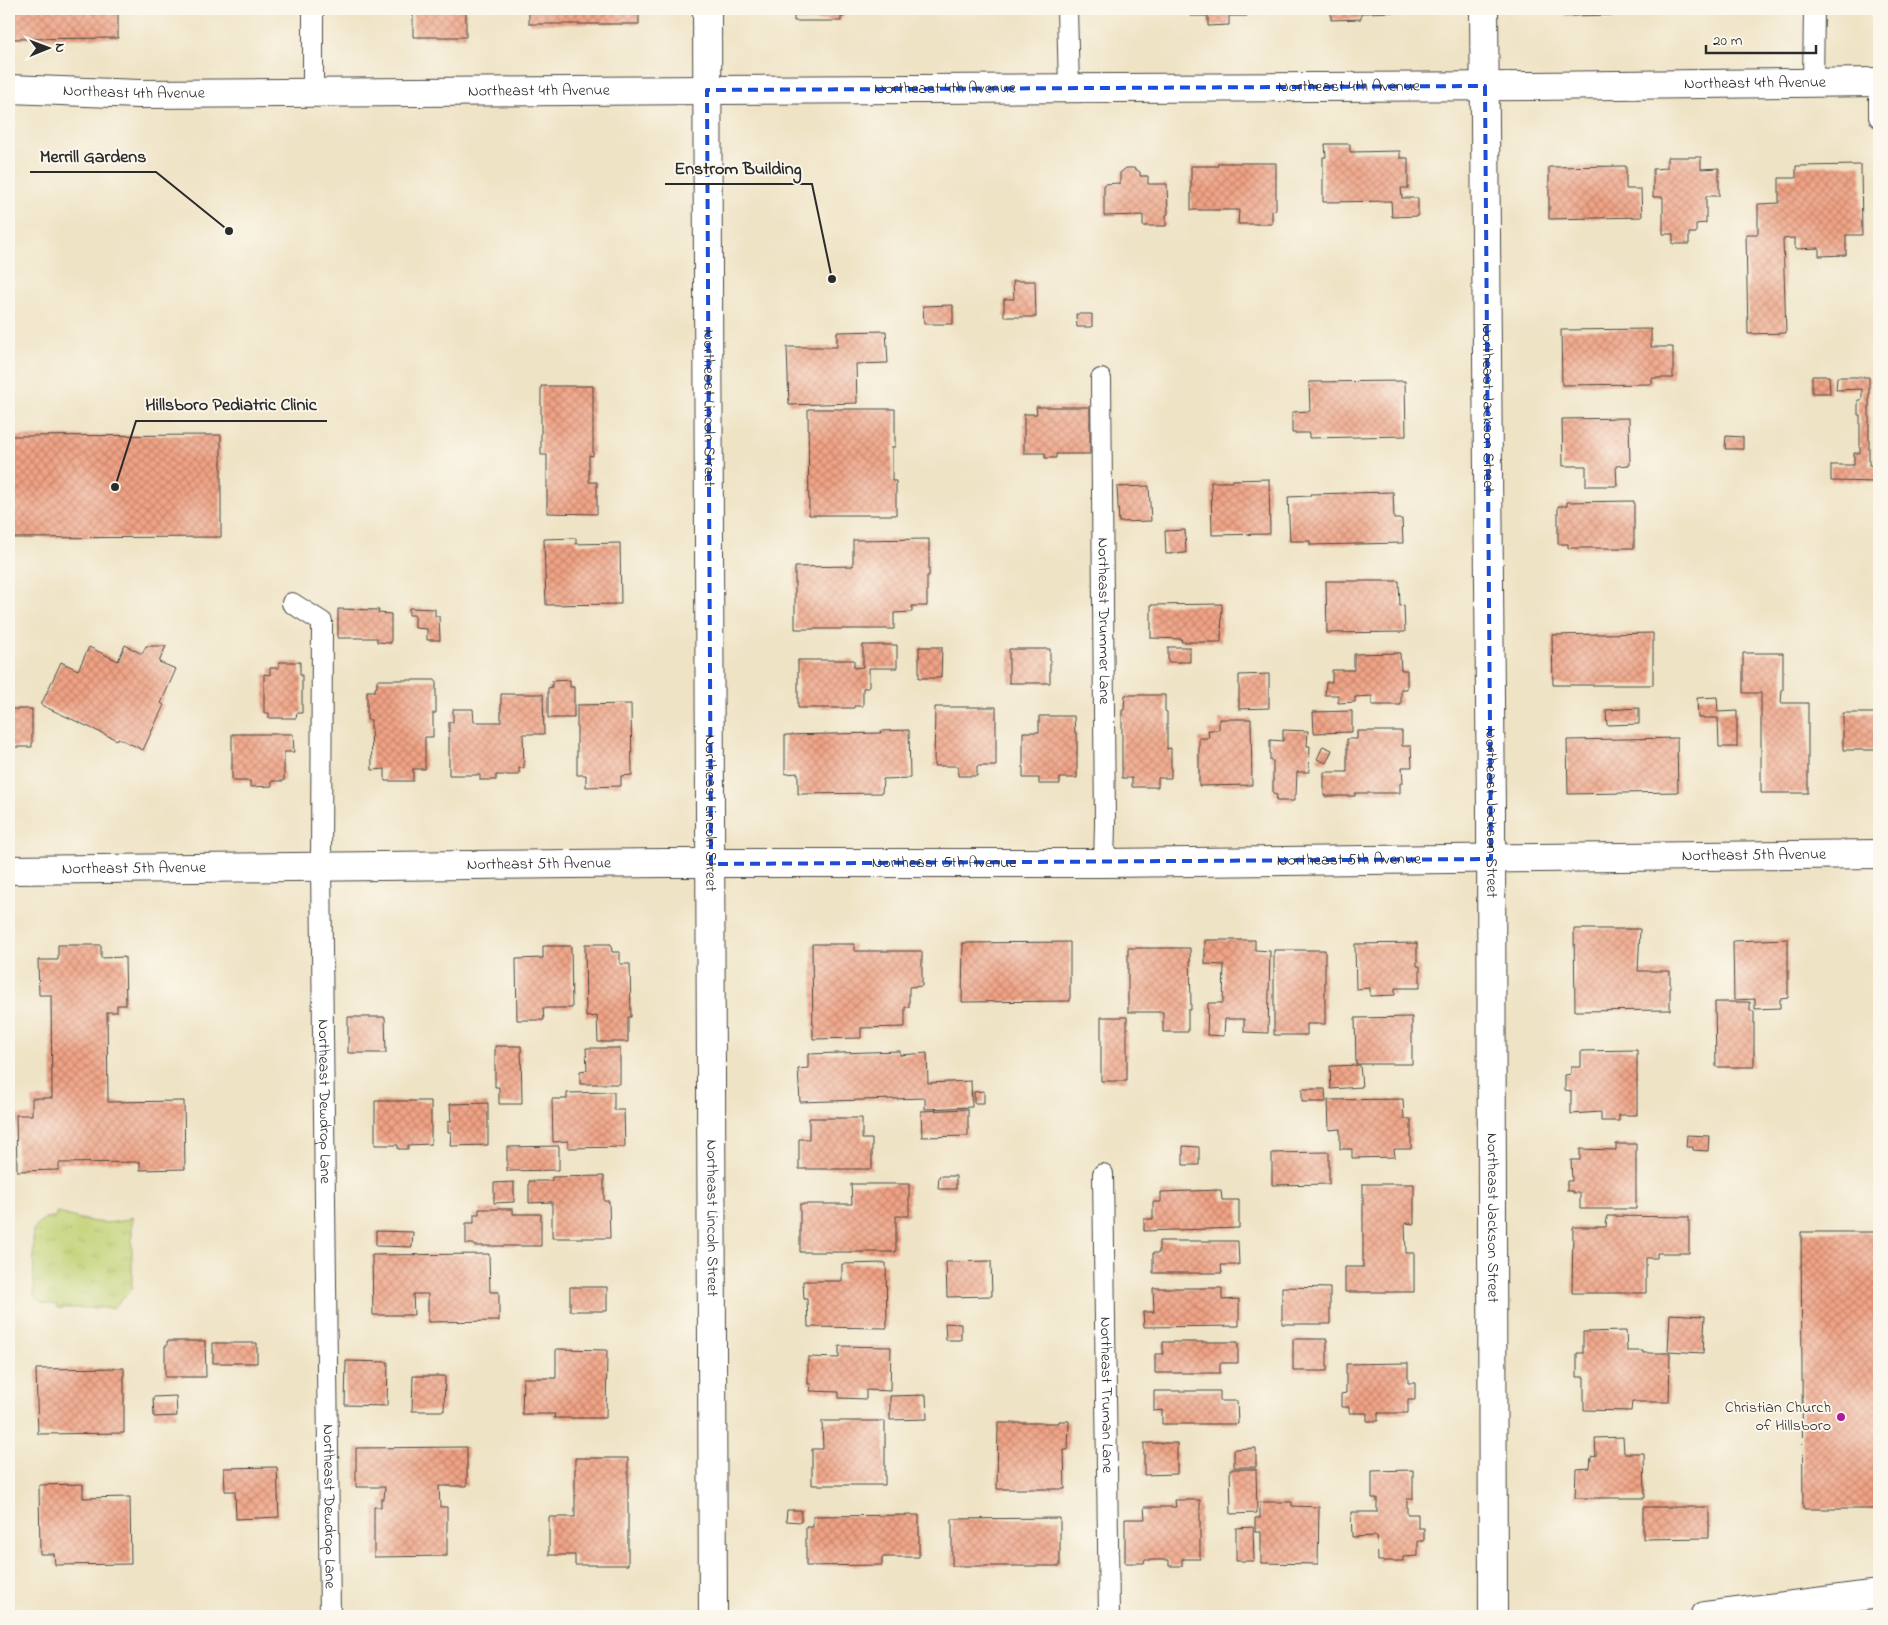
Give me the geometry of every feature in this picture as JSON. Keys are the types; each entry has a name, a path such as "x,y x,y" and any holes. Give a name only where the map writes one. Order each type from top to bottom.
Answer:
{"street":[{"name":"Northeast Lincoln Street","path":"707,9 713,1616"},
{"name":"Northeast Jackson Street","path":"1484,9 1491,858 1493,1616"},
{"name":"Northeast 4th Avenue","path":"9,89 139,94 1879,82"},
{"name":"Northeast 5th Avenue","path":"9,870 321,866 1104,863 1879,854"},
{"path":"1705,1616 1760,1613 1879,1594"}],"lane":[{"path":"313,9 313,93"},
{"path":"1067,9 1069,88"},
{"path":"1813,82 1814,9"},
{"path":"1879,82 1879,117"},
{"name":"Northeast Drummer Lane","path":"1101,379 1104,863"},
{"name":"Northeast Dewdrop Lane","path":"292,602 322,622 321,866 330,1616"},
{"name":"Northeast Truman Lane","path":"1103,1174 1110,1616"}],"highlighted area":[{"path":"1485,86 1491,859 711,864 707,90"}],"green space":[{"path":"56,1212 84,1220 104,1223 123,1221 132,1217 132,1289 113,1308 57,1308 57,1305 47,1304 34,1296 33,1230 43,1220 56,1217"}],"building":[{"path":"9,9 118,9 118,38 9,39"},
{"path":"413,9 466,9 466,37 413,37"},
{"path":"529,9 639,9 639,24 529,24"},
{"path":"794,9 845,9 844,17 841,17 841,21 794,21"},
{"path":"1190,9 1247,9 1247,16 1229,16 1229,25 1208,26 1208,16 1190,16"},
{"path":"1331,9 1397,9 1397,12 1361,13 1361,19 1331,20"},
{"path":"1565,9 1622,9 1622,15 1565,16"},
{"path":"1325,144 1350,144 1350,152 1400,151 1400,158 1408,158 1408,188 1401,188 1402,198 1418,198 1418,216 1392,217 1391,201 1323,202 1323,157 1326,157"},
{"path":"1667,157 1701,157 1701,169 1719,168 1719,196 1706,196 1706,223 1696,224 1696,233 1689,233 1689,244 1673,244 1673,234 1663,234 1663,197 1653,197 1653,169 1667,168"},
{"path":"1218,163 1276,163 1276,210 1272,211 1272,224 1238,224 1239,210 1191,210 1191,166 1218,166"},
{"path":"1861,165 1862,235 1846,235 1846,255 1819,256 1819,248 1795,249 1795,238 1783,239 1786,333 1748,334 1746,234 1758,234 1758,204 1779,203 1779,178 1796,178 1796,166"},
{"path":"1626,166 1626,189 1641,189 1642,217 1549,219 1549,167"},
{"path":"1126,168 1134,168 1140,172 1140,176 1148,176 1148,184 1167,184 1168,214 1166,215 1166,226 1143,226 1143,215 1104,216 1104,184 1120,183 1120,173"},
{"path":"1013,281 1035,281 1036,317 1004,317 1004,299 1014,299"},
{"path":"953,305 953,324 924,324 923,306"},
{"path":"1076,314 1092,314 1092,327 1077,327"},
{"path":"1651,329 1651,347 1673,347 1673,378 1652,378 1652,384 1562,385 1561,330"},
{"path":"886,331 888,363 856,364 857,403 789,405 787,347 837,347 837,332"},
{"path":"1812,376 1829,376 1830,393 1812,393"},
{"path":"1837,377 1869,377 1869,465 1879,466 1879,482 1831,481 1831,465 1854,465 1854,453 1860,453 1858,400 1862,400 1862,389 1836,390"},
{"path":"1405,381 1406,436 1309,438 1309,433 1292,433 1292,412 1310,411 1309,382"},
{"path":"541,386 593,386 593,456 589,455 589,482 597,482 597,514 547,513 547,455 541,455"},
{"path":"1036,407 1090,407 1090,454 1056,454 1056,458 1045,458 1045,453 1024,453 1024,414 1037,414"},
{"path":"808,409 895,409 895,447 892,447 892,481 896,481 896,515 809,515"},
{"path":"1629,418 1630,465 1616,466 1617,486 1586,486 1586,466 1563,466 1562,419"},
{"path":"221,435 221,537 9,538 9,436"},
{"path":"1726,436 1743,437 1743,449 1725,449"},
{"path":"1269,479 1270,534 1212,535 1211,482"},
{"path":"1149,486 1151,521 1119,522 1117,487"},
{"path":"1393,492 1394,519 1402,519 1403,543 1310,545 1310,541 1290,541 1288,497 1310,496 1310,494"},
{"path":"1634,501 1634,548 1568,548 1568,544 1558,544 1558,506 1567,506 1567,502"},
{"path":"1185,530 1186,553 1166,554 1165,531"},
{"path":"576,538 576,544 620,543 621,604 546,605 544,539"},
{"path":"929,539 927,606 912,606 912,612 894,613 894,629 795,629 795,567 853,566 853,540"},
{"path":"1326,581 1399,581 1400,606 1404,605 1405,632 1327,633"},
{"path":"1222,604 1221,642 1181,642 1182,639 1151,638 1151,605"},
{"path":"409,608 435,609 435,616 439,616 440,640 427,640 427,629 415,628 415,615 409,615"},
{"path":"338,609 379,610 378,613 391,614 391,643 377,642 377,638 338,638"},
{"path":"1653,633 1653,685 1553,685 1552,635"},
{"path":"125,645 142,654 146,646 166,646 159,662 176,669 161,703 164,705 143,750 41,705 61,662 78,670 89,647 118,661"},
{"path":"863,645 897,645 897,668 869,668 869,688 863,688 863,706 854,706 854,708 798,708 798,660 854,660 854,668 863,667"},
{"path":"919,647 942,647 941,678 919,678"},
{"path":"1168,647 1190,647 1190,662 1168,662"},
{"path":"1009,649 1050,649 1050,683 1009,683"},
{"path":"1400,653 1401,670 1407,670 1407,689 1401,689 1401,705 1372,705 1372,696 1355,697 1355,702 1338,703 1338,695 1325,695 1326,682 1332,682 1332,670 1354,670 1354,654"},
{"path":"1743,653 1783,653 1781,703 1808,703 1808,793 1761,793 1761,693 1743,693"},
{"path":"279,662 300,662 302,713 297,713 296,718 269,718 269,713 264,713 264,674 270,675 270,668 279,668"},
{"path":"1269,674 1269,708 1239,709 1239,675"},
{"path":"377,680 436,680 436,713 433,713 433,737 425,737 425,769 413,769 413,781 385,781 385,769 372,770 371,720 367,720 367,691 375,691"},
{"path":"570,680 570,687 574,687 574,718 548,718 548,688 552,687 552,681"},
{"path":"501,694 543,694 544,734 523,734 524,768 519,768 519,775 496,775 496,780 480,780 480,775 449,775 449,722 453,722 453,709 473,709 474,722 501,722"},
{"path":"1125,695 1165,695 1167,749 1171,748 1171,778 1158,778 1158,787 1132,787 1132,778 1122,778 1122,710 1124,710"},
{"path":"1717,697 1718,712 1737,711 1737,747 1719,747 1718,718 1698,718 1697,698"},
{"path":"631,704 632,775 621,776 621,786 586,787 586,775 577,775 577,705"},
{"path":"935,707 996,707 996,766 977,766 977,776 958,776 958,766 934,766"},
{"path":"1639,708 1639,724 1607,725 1606,710"},
{"path":"9,709 32,709 32,747 9,747"},
{"path":"1352,711 1352,732 1314,733 1313,712"},
{"path":"1843,713 1879,713 1879,750 1843,750"},
{"path":"1039,716 1074,716 1075,733 1077,734 1077,778 1060,778 1060,784 1039,784 1039,778 1023,778 1023,732 1039,732"},
{"path":"1219,719 1251,719 1252,785 1199,786 1199,738 1209,738 1208,730 1219,730"},
{"path":"909,730 910,778 883,779 882,793 798,794 798,773 785,774 785,735 881,733 881,731"},
{"path":"1283,730 1308,731 1307,746 1310,746 1309,772 1297,772 1294,801 1276,801 1277,795 1273,794 1273,761 1270,761 1270,740 1283,741"},
{"path":"1357,731 1402,731 1402,746 1411,746 1412,767 1402,767 1403,783 1400,783 1400,793 1355,793 1355,796 1324,796 1324,772 1347,772 1347,739 1357,739"},
{"path":"232,734 293,734 294,752 284,752 284,781 272,781 272,786 250,787 250,781 232,781"},
{"path":"1677,738 1678,792 1568,794 1567,740"},
{"path":"1323,746 1332,750 1326,763 1317,759"},
{"path":"1574,929 1640,929 1638,971 1670,971 1670,1010 1575,1011"},
{"path":"1788,939 1788,998 1780,999 1780,1008 1755,1009 1755,999 1734,1000 1733,941"},
{"path":"1205,940 1255,940 1255,950 1270,951 1268,1033 1244,1032 1244,1019 1225,1019 1224,1036 1207,1035 1208,1003 1223,1003 1224,965 1205,964"},
{"path":"1070,942 1070,1001 962,1002 963,943"},
{"path":"1417,943 1417,966 1420,966 1420,988 1395,988 1395,995 1370,996 1370,988 1356,989 1355,944"},
{"path":"585,944 611,944 612,952 620,952 620,964 630,964 631,1017 628,1017 628,1042 598,1042 597,1016 586,1017"},
{"path":"812,944 854,944 854,951 922,951 922,986 909,987 909,1007 905,1007 905,1027 861,1028 861,1038 813,1039"},
{"path":"58,945 101,945 101,958 125,957 126,1005 117,1005 117,1012 107,1012 108,1102 184,1101 185,1169 140,1170 140,1162 59,1163 59,1170 17,1171 16,1115 32,1115 32,1098 52,1098 51,995 39,995 38,960 58,960"},
{"path":"543,946 571,946 572,1008 543,1008 544,1020 517,1020 516,959 543,958"},
{"path":"1128,948 1190,948 1191,1010 1188,1010 1188,1032 1163,1032 1163,1012 1128,1012"},
{"path":"1274,950 1325,950 1325,1024 1307,1024 1307,1035 1274,1035"},
{"path":"1715,1002 1750,1002 1750,1011 1754,1011 1754,1067 1716,1067"},
{"path":"348,1017 385,1017 386,1053 348,1053"},
{"path":"1101,1017 1127,1017 1127,1081 1101,1081"},
{"path":"1412,1017 1412,1064 1356,1064 1355,1018"},
{"path":"495,1046 521,1046 522,1104 499,1104 499,1087 495,1087"},
{"path":"586,1048 620,1048 620,1084 580,1084 580,1071 587,1070"},
{"path":"1637,1050 1637,1115 1619,1115 1619,1121 1601,1121 1601,1112 1571,1114 1571,1091 1565,1090 1565,1075 1571,1074 1571,1067 1581,1067 1581,1051"},
{"path":"900,1051 900,1055 927,1053 928,1083 971,1081 972,1107 925,1109 925,1098 800,1102 798,1069 808,1068 808,1054"},
{"path":"1360,1065 1362,1087 1331,1089 1330,1066"},
{"path":"1302,1089 1325,1089 1326,1102 1302,1102"},
{"path":"984,1091 984,1103 974,1103 974,1092"},
{"path":"614,1092 614,1110 624,1110 625,1147 568,1148 568,1141 553,1142 552,1099 567,1099 567,1093"},
{"path":"1403,1099 1404,1119 1411,1119 1411,1149 1394,1149 1395,1157 1352,1158 1352,1149 1340,1149 1340,1129 1329,1130 1328,1100"},
{"path":"375,1101 431,1101 431,1144 408,1145 408,1149 398,1149 398,1145 375,1145"},
{"path":"488,1103 488,1145 450,1146 451,1132 448,1132 448,1121 451,1121 450,1104"},
{"path":"968,1109 968,1136 922,1137 921,1111"},
{"path":"809,1118 862,1118 862,1139 872,1139 872,1169 799,1169 799,1139 809,1139"},
{"path":"1687,1135 1709,1136 1708,1151 1693,1150 1693,1147 1686,1147"},
{"path":"1616,1144 1636,1144 1636,1209 1580,1209 1580,1193 1567,1191 1567,1181 1572,1181 1571,1160 1580,1160 1580,1149 1616,1150"},
{"path":"559,1146 559,1170 507,1171 507,1147"},
{"path":"1183,1146 1199,1147 1199,1165 1183,1165"},
{"path":"1329,1152 1329,1184 1272,1185 1272,1153"},
{"path":"604,1176 604,1201 609,1201 610,1238 552,1238 552,1202 529,1203 529,1181 552,1181 552,1177"},
{"path":"939,1176 956,1176 956,1189 938,1189"},
{"path":"514,1182 514,1202 494,1203 494,1183"},
{"path":"851,1184 909,1184 909,1216 896,1216 896,1252 800,1252 800,1204 852,1204"},
{"path":"1363,1184 1414,1184 1414,1224 1405,1223 1406,1253 1414,1253 1414,1292 1345,1292 1345,1267 1363,1267"},
{"path":"1221,1190 1222,1200 1239,1200 1239,1228 1144,1231 1144,1219 1153,1219 1153,1202 1161,1202 1161,1192"},
{"path":"479,1209 513,1209 513,1214 541,1214 541,1246 474,1246 474,1244 466,1244 466,1223 474,1223 474,1214 479,1214"},
{"path":"1607,1216 1689,1217 1689,1253 1657,1253 1657,1258 1646,1258 1646,1293 1572,1293 1573,1227 1606,1227"},
{"path":"376,1231 413,1232 412,1247 376,1246"},
{"name":"Christian Church of Hillsboro","path":"1801,1232 1879,1232 1879,1509 1803,1509"},
{"path":"1159,1241 1238,1241 1239,1265 1221,1265 1222,1273 1153,1273 1153,1253 1159,1253"},
{"path":"489,1254 490,1292 499,1292 499,1321 428,1322 428,1294 413,1294 414,1315 373,1315 372,1255"},
{"path":"991,1261 992,1296 947,1297 946,1262"},
{"path":"886,1263 887,1328 808,1327 807,1299 804,1299 803,1281 842,1281 842,1264"},
{"path":"570,1287 607,1287 607,1311 570,1311"},
{"path":"1282,1287 1330,1288 1330,1324 1282,1324"},
{"path":"1153,1288 1222,1288 1222,1300 1239,1299 1239,1326 1144,1327 1143,1312 1154,1312"},
{"path":"1670,1314 1705,1316 1703,1353 1668,1351"},
{"path":"945,1323 961,1324 961,1340 946,1340"},
{"path":"1626,1331 1627,1351 1670,1353 1669,1402 1632,1402 1631,1411 1584,1410 1584,1377 1577,1377 1577,1353 1583,1353 1583,1332"},
{"path":"1293,1339 1327,1339 1327,1371 1293,1371"},
{"path":"167,1341 205,1341 206,1377 165,1377 165,1346 167,1346"},
{"path":"1163,1342 1238,1342 1238,1363 1220,1363 1220,1373 1155,1373 1155,1354 1163,1354"},
{"path":"213,1343 257,1343 257,1363 213,1363"},
{"path":"839,1346 891,1347 890,1391 866,1390 866,1399 839,1398 839,1392 810,1391 811,1384 808,1384 808,1357 839,1358"},
{"path":"556,1349 607,1350 606,1418 554,1418 555,1414 522,1414 523,1378 556,1378"},
{"path":"346,1361 388,1362 387,1406 345,1405"},
{"path":"1408,1363 1408,1383 1415,1383 1415,1400 1408,1400 1408,1413 1378,1413 1378,1421 1367,1421 1367,1413 1349,1413 1349,1407 1341,1407 1341,1394 1346,1393 1346,1364"},
{"path":"124,1368 124,1433 38,1434 36,1369"},
{"path":"413,1376 445,1376 444,1411 412,1411"},
{"path":"1154,1391 1220,1391 1220,1401 1237,1401 1238,1424 1162,1424 1162,1410 1154,1411"},
{"path":"926,1395 927,1419 890,1420 890,1396"},
{"path":"176,1396 177,1416 154,1417 153,1397"},
{"path":"822,1421 885,1421 885,1485 812,1485 812,1449 823,1449"},
{"path":"1059,1421 1069,1421 1068,1450 1064,1450 1065,1489 997,1489 998,1423 1059,1423"},
{"path":"1623,1437 1624,1453 1644,1453 1645,1498 1575,1498 1576,1469 1590,1468 1591,1457 1596,1456 1595,1438"},
{"path":"1144,1443 1177,1443 1177,1474 1144,1475"},
{"path":"467,1447 467,1486 439,1486 440,1507 447,1507 447,1556 374,1557 374,1507 381,1507 381,1499 384,1499 385,1487 356,1487 356,1448"},
{"path":"1256,1448 1256,1467 1234,1467 1234,1449"},
{"path":"575,1458 628,1458 628,1565 575,1565 575,1555 549,1555 549,1517 575,1517"},
{"path":"277,1467 279,1517 236,1519 235,1491 225,1491 224,1468"},
{"path":"1230,1469 1256,1469 1257,1513 1231,1514"},
{"path":"1413,1470 1413,1499 1407,1499 1407,1514 1418,1514 1418,1528 1424,1528 1424,1541 1418,1541 1418,1556 1403,1557 1403,1561 1378,1561 1377,1536 1352,1537 1351,1512 1377,1512 1377,1498 1372,1498 1372,1471"},
{"path":"83,1484 83,1498 130,1497 131,1564 55,1565 54,1554 40,1554 39,1485"},
{"path":"1175,1500 1200,1500 1200,1559 1182,1559 1182,1566 1169,1566 1169,1560 1145,1560 1144,1563 1125,1563 1125,1519 1145,1519 1144,1507 1176,1507"},
{"path":"1260,1502 1292,1502 1292,1506 1319,1507 1318,1564 1261,1563 1261,1532 1255,1532 1255,1518 1260,1518"},
{"path":"1643,1507 1709,1507 1709,1538 1643,1539"},
{"path":"787,1510 801,1510 801,1522 786,1521"},
{"path":"919,1515 919,1557 882,1557 882,1565 806,1566 806,1527 813,1527 813,1516"},
{"path":"1060,1518 1060,1566 952,1566 952,1519"},
{"path":"1253,1527 1254,1561 1236,1561 1236,1528"}],"place":[{"name":"Merrill Gardens","path":"229,231"},
{"name":"Enstrom Building","path":"832,279"},
{"name":"Hillsboro Pediatric Clinic","path":"115,487"},
{"name":"Christian Church of Hillsboro","path":"1841,1417"}]}
